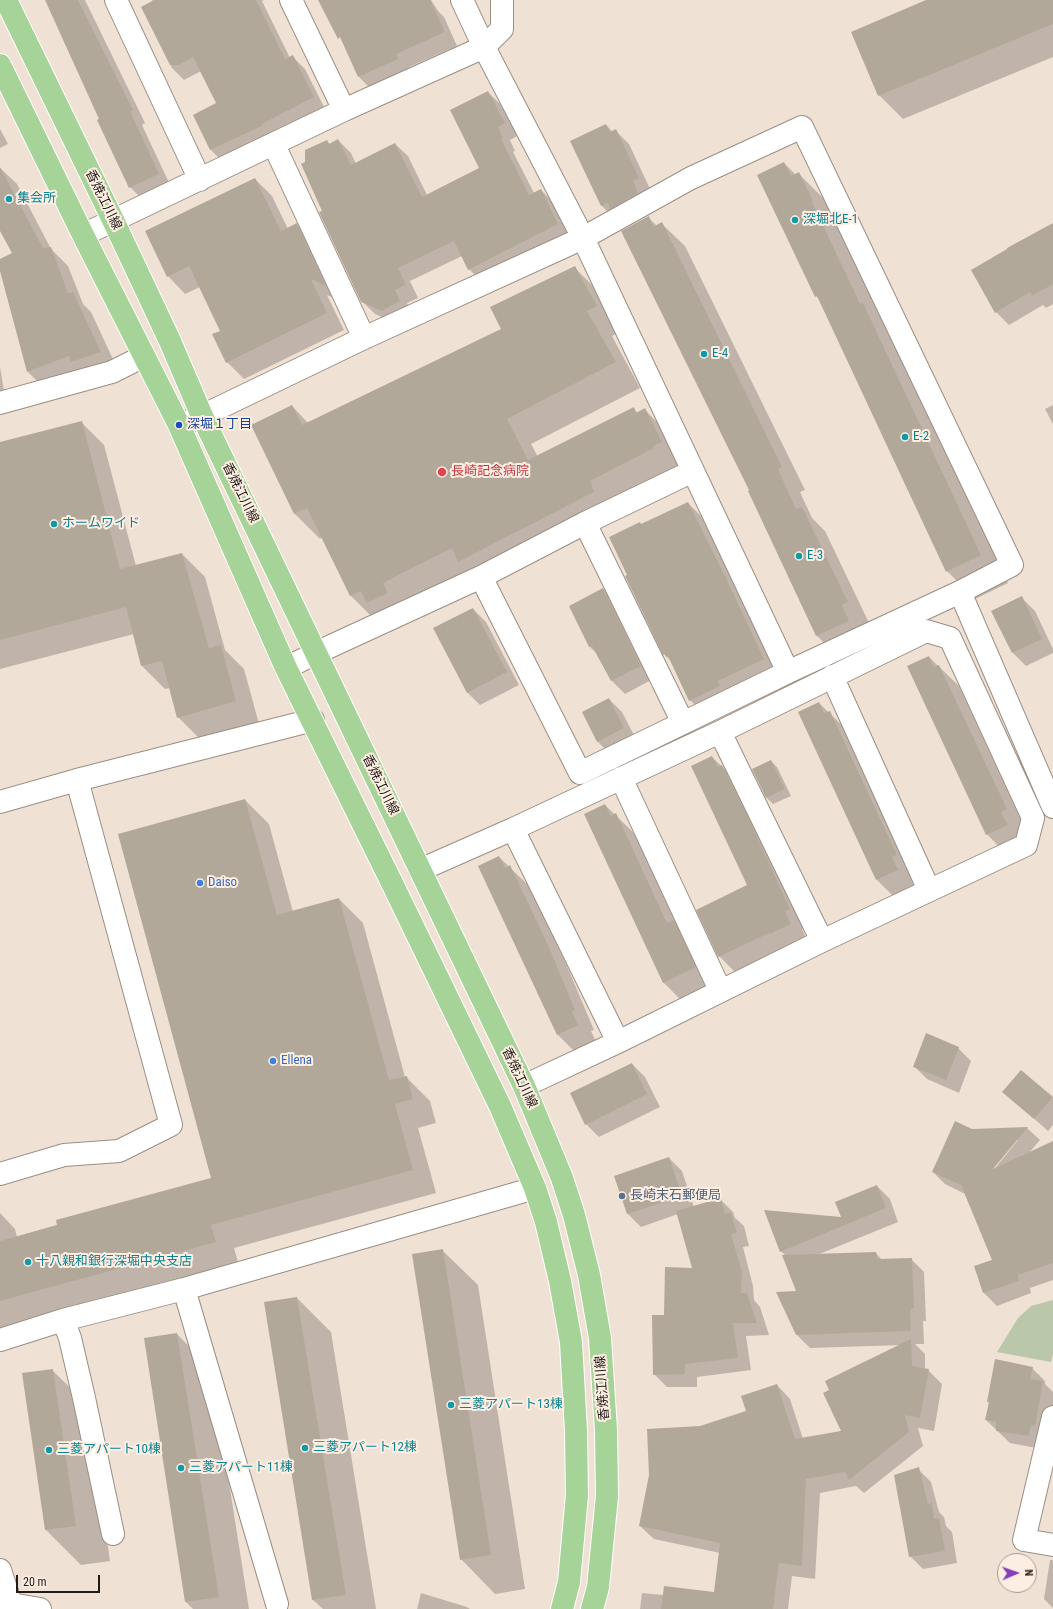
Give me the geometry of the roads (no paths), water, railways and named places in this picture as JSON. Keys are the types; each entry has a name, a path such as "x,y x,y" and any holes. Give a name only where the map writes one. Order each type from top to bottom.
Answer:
{"main road":[{"name":"香焼江川線","path":"6,0 113,220 169,339 202,416 524,1086 562,1178 574,1215 589,1275 600,1338 606,1430 607,1496 598,1587 592,1609"},
{"name":"香焼江川線","path":"0,65 83,235 179,425 286,668 313,720 500,1106 535,1188 546,1222 561,1289 570,1342 576,1416 577,1495 569,1582 562,1609"}],"street":[{"path":"116,0 200,180"},
{"path":"291,0 344,110"},
{"path":"462,0 484,47 583,238 788,672"},
{"path":"83,235 274,145 344,110 484,47 502,29 502,0"},
{"path":"179,425 202,416 364,338 583,238 691,178 802,127 1012,564 960,592 788,672 580,773 481,577"},
{"path":"274,145 364,338"},
{"path":"0,403 112,372 144,356"},
{"path":"286,668 481,577 585,522 693,471"},
{"path":"585,522 683,723"},
{"path":"960,592 1053,807"},
{"path":"420,870 513,829 720,732 926,631 950,638 1033,818 1026,845 822,941 720,990 618,1042 524,1086"},
{"path":"832,676 929,890"},
{"path":"0,802 77,780 313,720"},
{"path":"720,732 822,941"},
{"path":"621,778 720,990"},
{"path":"0,1174 64,1155 119,1151 171,1125 77,780"},
{"path":"513,829 618,1042"},
{"path":"0,1340 63,1320 184,1289 535,1188"},
{"path":"184,1289 277,1604"},
{"path":"63,1320 70,1338 113,1534"},
{"path":"1053,1416 1024,1540 1053,1545"},
{"path":"0,1570 5,1604 40,1609"}],"place":[{"name":"集会所","path":"9,199"},
{"name":"深堀北E-1","path":"795,220"},
{"name":"E-4","path":"704,354"},
{"name":"深堀１丁目","path":"179,425"},
{"name":"E-2","path":"905,437"},
{"name":"長崎記念病院","path":"442,472"},
{"name":"ホームワイド","path":"54,524"},
{"name":"E-3","path":"799,556"},
{"name":"Daiso","path":"200,883"},
{"name":"Ellena","path":"273,1061"},
{"name":"長崎末石郵便局","path":"622,1196"},
{"name":"十八親和銀行深堀中央支店","path":"28,1262"},
{"name":"三菱アパート13棟","path":"451,1405"},
{"name":"三菱アパート12棟","path":"305,1448"},
{"name":"三菱アパート10棟","path":"49,1450"},
{"name":"三菱アパート11棟","path":"181,1468"}]}
